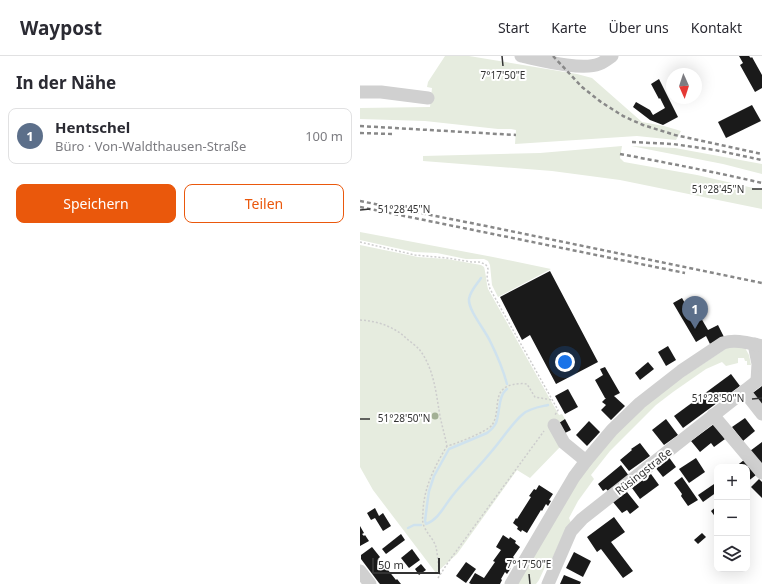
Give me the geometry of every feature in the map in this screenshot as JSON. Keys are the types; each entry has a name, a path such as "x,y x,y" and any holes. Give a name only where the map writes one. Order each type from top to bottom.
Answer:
{"street":[{"path":"521,56 586,67 598,64 612,56"},
{"path":"360,92 381,92 428,98"},
{"path":"511,584 574,477 612,430 640,402 681,371 722,343 730,341 758,345 755,349 759,379"},
{"name":"Rüsingstraße","path":"548,584 571,531 582,519 759,379"},
{"path":"744,391 762,414"},
{"path":"713,415 762,473"},
{"path":"553,422 564,443 586,461"},
{"path":"360,571 370,584"}],"path":[{"path":"360,242 415,255 479,262 485,264 488,269 487,278 490,289 558,410 553,422 449,561 438,578"},
{"path":"360,320 378,323 398,331 419,349 433,377 440,418 447,446 431,475 423,505 422,521 436,547 440,575"},
{"path":"447,446 484,431 491,426 495,419 498,396 502,389 511,385 526,384 535,397 552,400"}],"shaded area":[{"path":"445,56 469,56 577,74 592,78 642,122 681,131 676,140 637,136 515,144 516,130 511,129 498,129 425,121 360,119 360,108 430,107 432,88 427,87 428,82"},
{"path":"622,146 620,158 624,162 697,175 762,190 762,209 620,180 552,171 423,161 423,156 540,153"},
{"path":"631,146 675,148 762,164 762,174 723,164"},
{"path":"360,232 551,269 498,297 492,285 490,265 488,261 484,259 466,259 437,253 414,252 360,240"},
{"path":"360,245 418,257 447,259 481,265 484,267 488,289 559,415 562,414 565,419 551,427 560,447 530,478 517,470 457,554 436,573 373,490 360,467"},
{"path":"744,346 749,355 751,365 747,365 747,361 745,361 744,358 738,358 738,363 726,366 722,362 706,369 656,405 610,451 591,475 594,479 578,501 569,518 571,523 562,537 548,568 545,567 536,584 516,584 582,475 617,433 644,406 668,387 727,348"}],"building":[{"path":"739,56 752,57 762,75 762,88 755,92 740,65 743,63"},
{"path":"659,79 666,93 666,104 672,104 678,117 663,125 650,120 633,107 636,102 650,110 653,115 665,108 651,84"},
{"path":"752,105 761,121 726,138 718,122"},
{"path":"550,271 598,362 556,384 530,335 522,340 500,297"},
{"path":"682,298 695,321 701,318 708,330 718,325 724,337 710,344 706,336 696,342 673,303"},
{"path":"668,346 676,360 666,366 658,352"},
{"path":"648,362 654,369 640,380 635,373"},
{"path":"605,367 620,393 614,396 625,406 611,420 601,410 606,405 602,402 606,398 595,380 603,375 600,369"},
{"path":"731,374 740,386 683,428 674,416"},
{"path":"762,386 762,406 750,395"},
{"path":"568,389 578,407 565,414 555,396"},
{"path":"745,418 755,431 743,441 732,427"},
{"path":"565,419 571,430 565,433 559,423"},
{"path":"666,419 678,435 664,445 652,430"},
{"path":"589,421 600,432 587,446 576,435"},
{"path":"714,424 725,439 714,447 711,443 700,452 691,441"},
{"path":"762,442 762,465 750,451"},
{"path":"640,443 650,456 629,471 620,460 632,450 631,449"},
{"path":"668,456 676,467 663,477 655,467"},
{"path":"696,458 705,472 689,483 679,469"},
{"path":"744,460 747,464 739,464"},
{"path":"621,465 629,476 608,491 606,489 603,491 598,484"},
{"path":"750,468 756,475 750,480"},
{"path":"651,474 659,485 640,499 632,488"},
{"path":"682,477 698,500 688,506 674,483"},
{"path":"759,479 762,482 762,498 751,487"},
{"path":"714,484 714,494 703,502 698,495"},
{"path":"539,485 553,494 549,500 551,501 548,506 546,504 542,511 541,510 527,533 522,530 521,532 513,523 531,497 529,496"},
{"path":"627,492 639,507 630,514 627,510 622,513 613,502"},
{"path":"375,508 379,516 383,513 391,526 383,531 375,518 371,520 367,513"},
{"path":"714,508 714,515 711,511"},
{"path":"614,517 625,532 611,542 633,571 623,578 601,549 597,552 587,537"},
{"path":"360,526 364,533 362,534 364,536 365,535 369,541 360,546"},
{"path":"702,533 706,537 698,544 694,540"},
{"path":"401,534 405,540 386,554 382,549"},
{"path":"503,535 516,541 515,543 520,547 513,557 514,558 509,567 511,568 507,574 505,572 500,584 469,583 475,573 484,578 501,550 496,547"},
{"path":"372,547 380,557 378,559 401,584 379,583 361,559 361,555"},
{"path":"412,549 420,560 409,568 401,558"},
{"path":"574,552 591,561 583,577 566,568"},
{"path":"466,562 476,569 466,583 456,576"},
{"path":"421,564 426,570 419,575 415,569"},
{"path":"564,575 581,582 580,584 560,584"}],"waterway":[{"path":"481,278 471,293 469,304 488,336 502,367 507,384"},
{"path":"507,389 502,395 496,423 492,428 487,433 449,449 434,476 429,491 425,521 426,524 438,516 458,489 523,414 529,410 548,405"},
{"path":"408,528 414,525 421,525"}],"railway":[{"path":"553,56 582,87 601,102 623,116 643,125 675,135 762,154"},
{"path":"360,126 516,135"},
{"path":"360,133 392,134"},
{"path":"632,142 673,144 715,150 762,160"},
{"path":"620,154 762,183"},
{"path":"360,201 762,283"},
{"path":"360,207 685,273"}],"place":[{"name":"Hentschel","path":"695,329"}]}
